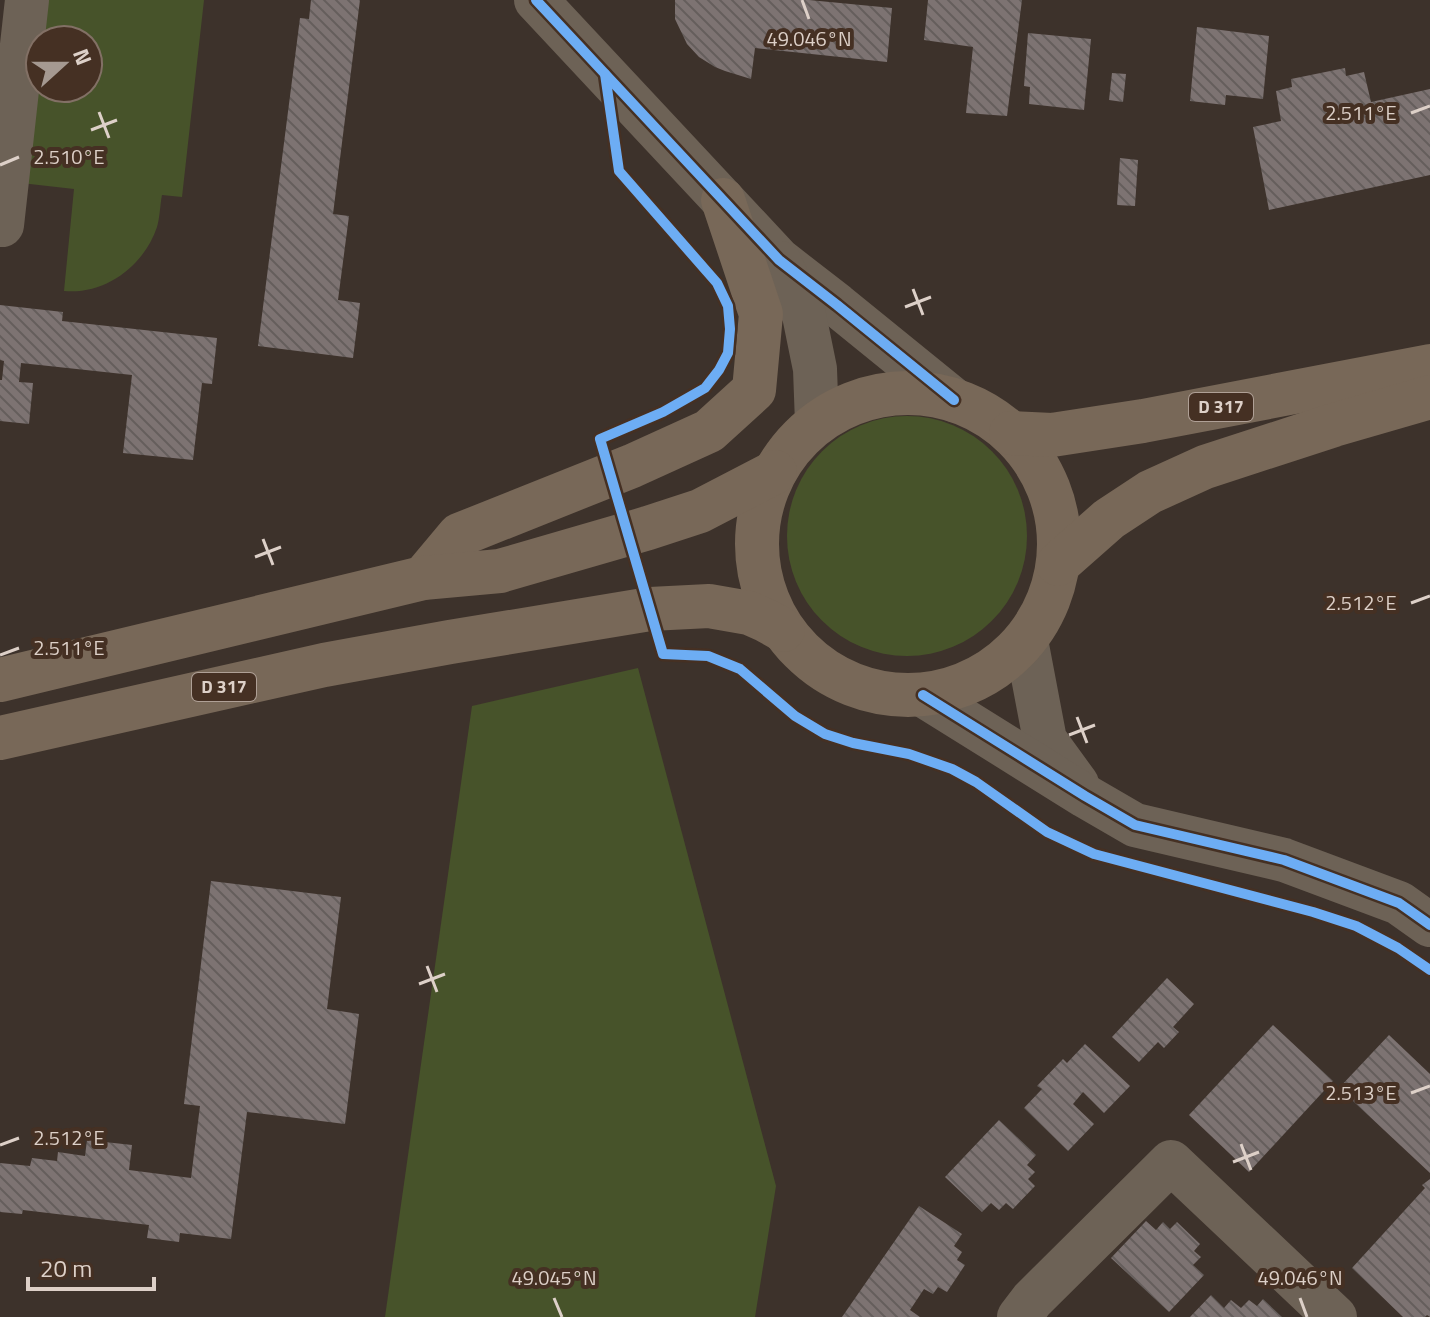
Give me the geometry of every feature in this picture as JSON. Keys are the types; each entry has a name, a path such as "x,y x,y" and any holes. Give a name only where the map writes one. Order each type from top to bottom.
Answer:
{"main road":[{"path":"423,578 459,535 632,466 709,431 754,390 761,314 723,200"},
{"name":"D 317","path":"1011,433 1052,435 1143,421 1430,366"},
{"path":"906,393 954,400 984,413 1011,433 1034,461 1050,493 1058,528 1058,564 1052,591 1041,617 1026,640 997,667 962,686 923,695 891,695 859,688 830,674 805,654 783,630 768,601 759,569 757,536 762,503 775,472 793,445 817,423 859,401 906,393"},
{"name":"D 317","path":"1058,564 1109,519 1150,492 1205,467 1430,397"},
{"path":"0,680 423,578 500,571 700,511 775,472"},
{"name":"D 317","path":"0,738 324,665 650,609 709,606 749,613 783,630"}],"street":[{"path":"2,225 27,0"},
{"path":"536,0 779,260 954,400"},
{"path":"779,260 804,315 815,369 817,423"},
{"path":"1026,640 1045,740 1085,796"},
{"path":"923,695 1135,825 1284,860 1399,903 1430,925"},
{"path":"1019,1317 1032,1300 1171,1162 1335,1317"}],"green space":[{"path":"44,0 204,0 182,197 162,195 157,227 151,241 143,254 121,275 94,288 64,291 74,189 21,183 31,104 104,104 104,24 41,24"},
{"path":"907,416 930,418 953,425 974,436 992,451 1007,469 1018,490 1025,513 1025,559 1018,582 1007,603 992,621 974,636 953,647 930,654 907,656 884,654 861,647 840,636 822,621 807,603 796,582 789,559 787,536 789,513 796,490 807,469 822,451 840,436 861,425 884,418"},
{"path":"638,668 776,1186 755,1317 385,1317 472,706"}],"building":[{"path":"311,0 360,0 333,214 349,216 338,300 360,303 353,358 258,346 300,18 309,19"},
{"path":"675,0 809,0 892,8 887,62 755,48 751,79 715,67 699,57 687,44 675,19"},
{"path":"928,0 1022,0 1007,116 966,113 973,47 924,40"},
{"path":"1197,27 1269,36 1263,99 1226,95 1225,105 1190,101"},
{"path":"1028,33 1091,39 1084,110 1029,104 1030,87 1024,86"},
{"path":"1345,68 1346,76 1364,72 1371,102 1430,89 1430,175 1269,210 1253,127 1281,121 1276,91 1292,87 1291,79"},
{"path":"1112,73 1126,74 1123,102 1109,100"},
{"path":"1120,158 1138,160 1135,206 1117,205"},
{"path":"0,305 63,312 62,321 217,338 212,384 202,383 193,460 123,453 132,375 21,363 19,382 33,383 29,424 0,421 0,380 4,361 0,360"},
{"path":"211,881 341,897 327,1009 359,1014 345,1124 247,1112 231,1239 180,1233 179,1242 147,1238 149,1225 23,1210 22,1214 0,1212 0,1163 30,1166 32,1158 57,1161 58,1152 85,1156 87,1140 132,1145 129,1170 191,1178 200,1106 184,1104"},
{"path":"1167,978 1194,1004 1173,1027 1179,1032 1164,1048 1158,1042 1139,1062 1112,1037"},
{"path":"1273,1025 1333,1081 1249,1172 1189,1115"},
{"path":"1389,1035 1430,1074 1430,1173 1339,1088"},
{"path":"1085,1044 1130,1086 1104,1113 1083,1092 1073,1104 1094,1124 1068,1151 1024,1108 1042,1089 1037,1086 1063,1059 1067,1063"},
{"path":"999,1120 1036,1155 1027,1165 1035,1172 1028,1179 1035,1186 1013,1209 1006,1203 999,1210 991,1203 982,1212 945,1177"},
{"path":"1430,1179 1430,1317 1403,1317 1352,1268"},
{"path":"919,1206 962,1234 954,1246 962,1252 957,1260 965,1265 947,1292 938,1287 933,1294 924,1289 910,1310 920,1317 842,1317"},
{"path":"1146,1221 1156,1230 1163,1222 1170,1229 1177,1222 1200,1244 1194,1251 1201,1257 1193,1265 1204,1275 1169,1312 1111,1258"},
{"path":"1211,1295 1224,1308 1231,1300 1241,1308 1249,1300 1257,1306 1263,1299 1282,1317 1190,1317"}],"cycle path":[{"path":"536,0 779,260 954,400"},
{"path":"605,74 619,171 717,283 728,306 728,353 705,388 663,412 600,439 663,654 708,656 740,669 795,716 825,734 909,754 952,769 976,782 1047,832 1094,854 1356,926 1398,948 1430,970"},
{"path":"923,695 1135,825 1284,860 1399,903 1430,925"}]}
